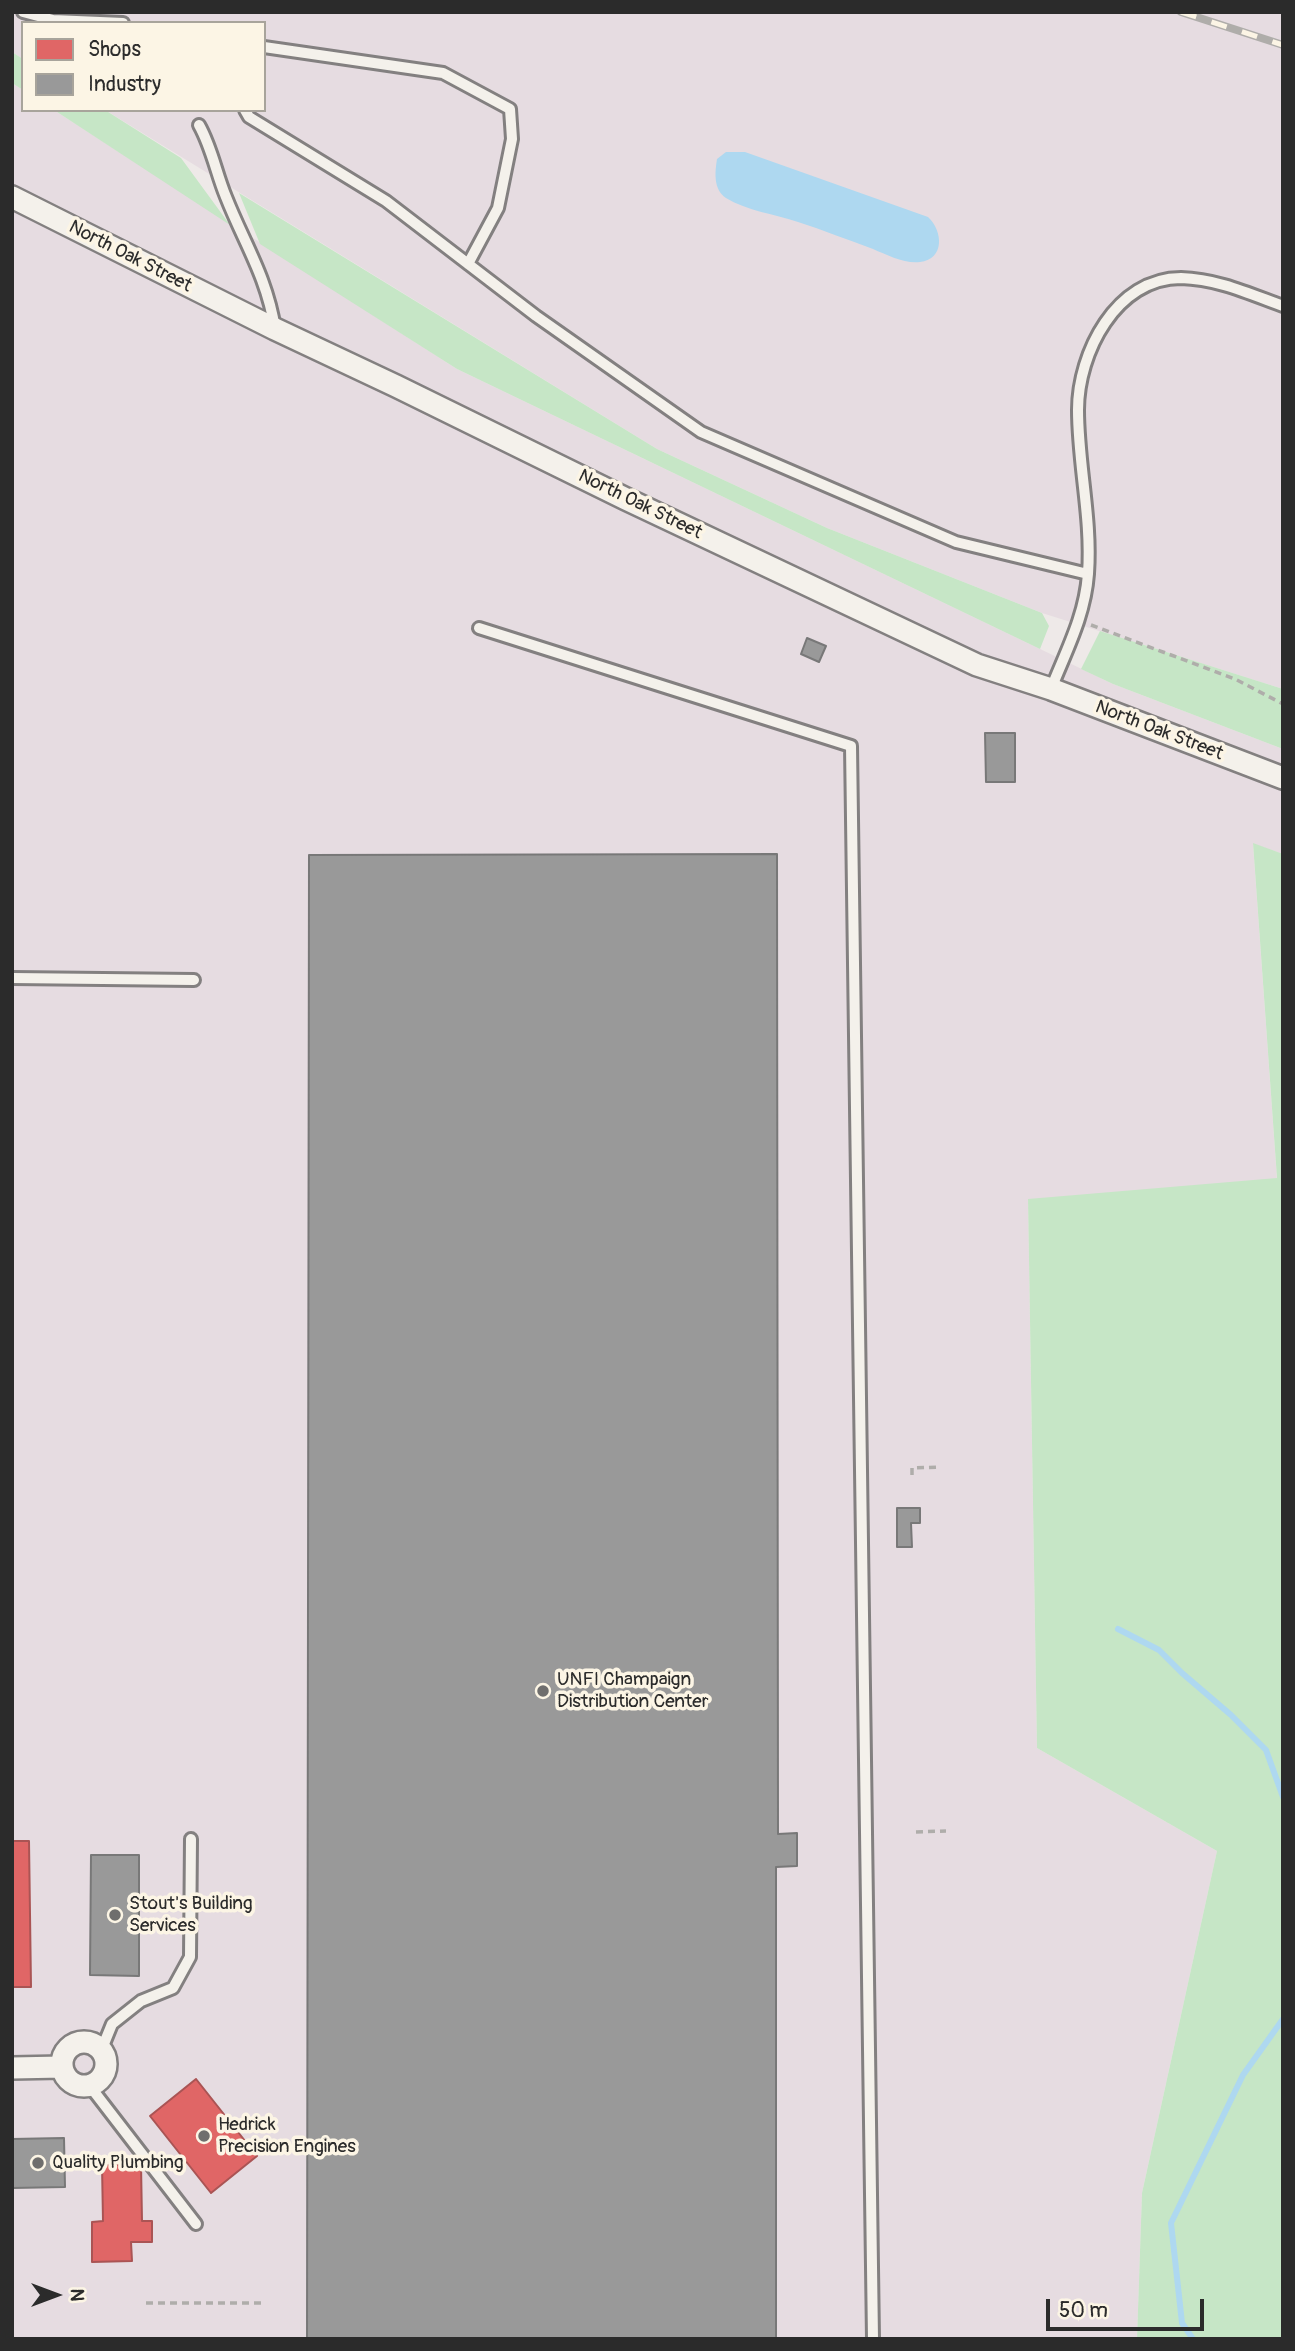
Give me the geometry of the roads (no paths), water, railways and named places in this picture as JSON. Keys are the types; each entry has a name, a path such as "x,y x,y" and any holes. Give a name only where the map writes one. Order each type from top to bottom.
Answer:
{"street":[{"name":"North Oak Street","path":"12,197 275,329 977,665 1051,689 1283,778"},
{"path":"89,2042 101,2050 105,2057 104,2071 96,2083 82,2086 68,2080 62,2067 64,2053 75,2043 89,2042"},
{"path":"12,2068 62,2067"}],"lane":[{"path":"23,12 52,20 76,21"},
{"path":"266,47 443,73 510,108 512,139 498,208 468,264"},
{"path":"247,112 250,117 386,201 536,316 701,432 956,542 1088,574"},
{"path":"199,125 207,139 225,196 256,260 271,302 275,329"},
{"path":"1051,689 1079,621 1088,574 1089,524 1078,432 1078,406 1082,373 1094,340 1107,318 1130,295 1159,282 1179,278 1216,282 1283,306"},
{"path":"479,628 851,746 873,2339"},
{"path":"12,978 194,980"},
{"path":"101,2050 113,2024 141,2001 173,1988 190,1957 191,1839"},
{"path":"89,2085 195,2224"}],"water":[{"path":"726,152 745,152 928,217 939,237 937,250 928,260 902,260 734,202 722,194 716,180 717,159"}],"waterway":[{"path":"1118,1629 1159,1650 1266,1750 1283,1797"},
{"path":"1193,2339 1182,2323 1171,2223 1243,2075 1283,2019"}],"railway":[{"path":"1181,12 1283,45"}],"place":[{"name":"UNFI Champaign Distribution Center","path":"543,1691"},
{"name":"Stout's Building Services","path":"115,1915"},
{"name":"Hedrick Precision Engines","path":"204,2136"},
{"name":"Quality Plumbing","path":"38,2163"}]}
